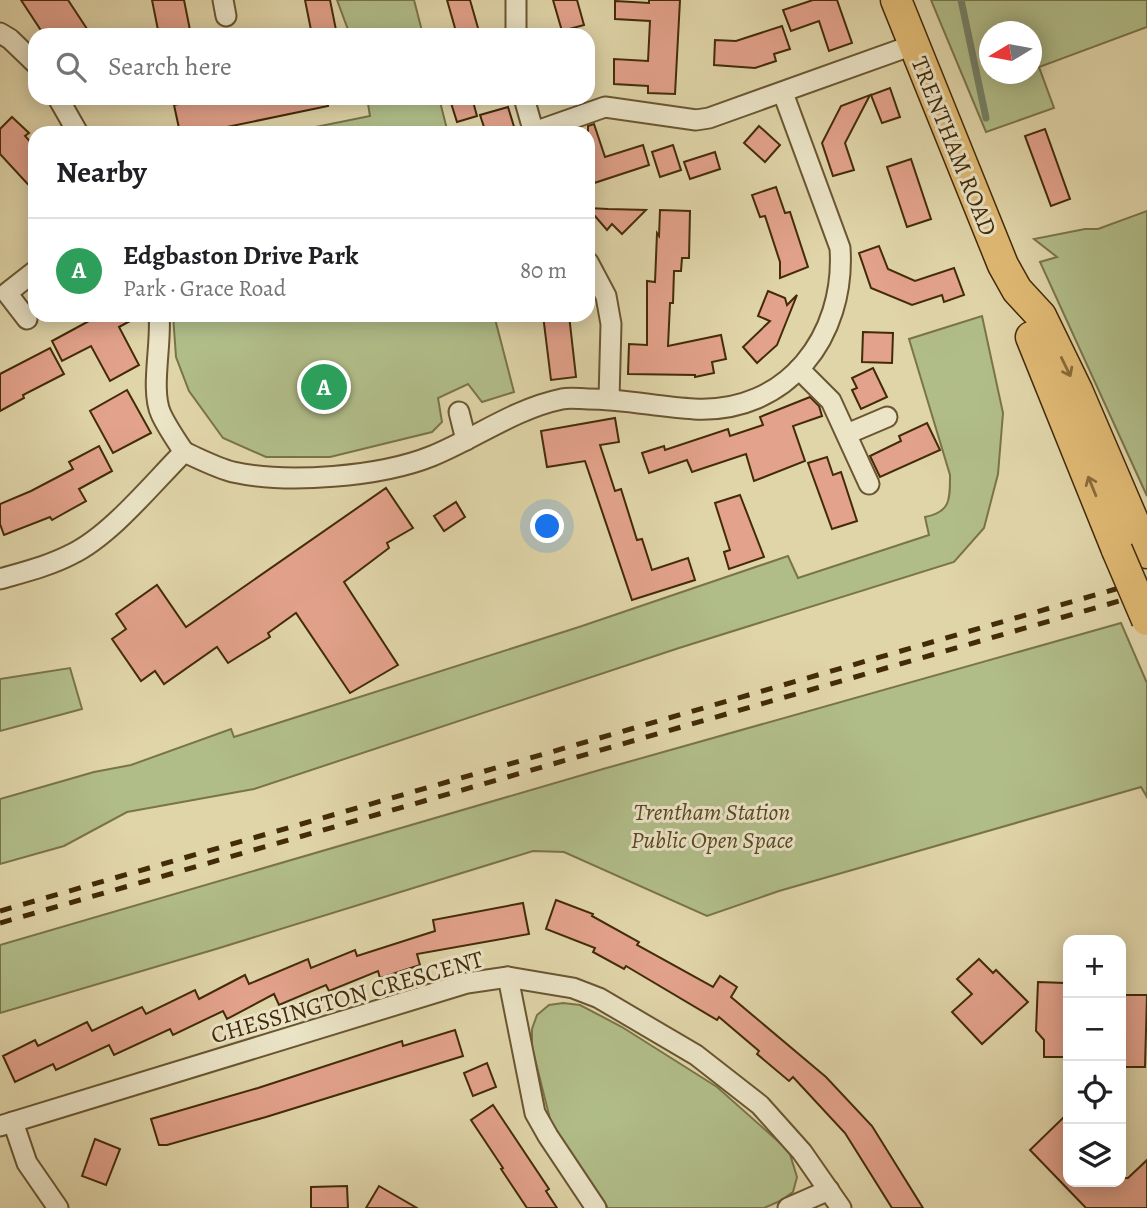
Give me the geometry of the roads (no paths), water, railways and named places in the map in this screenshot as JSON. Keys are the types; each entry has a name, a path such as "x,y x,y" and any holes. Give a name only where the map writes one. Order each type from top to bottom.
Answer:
{"main road":[{"name":"TRENTHAM ROAD","path":"897,0 1003,265 1017,290 1027,326 1136,548 1147,620"}],"street":[{"path":"516,0 516,28"},
{"path":"0,33 28,56"},
{"path":"553,126 605,107 696,120 709,118 913,45"},
{"path":"159,322 160,355 156,384 160,412 184,452 232,471 276,478 384,469 429,457 512,415 564,398 609,399 695,409 728,407 761,396 787,382 813,354 833,312 842,271 840,248 783,93"},
{"path":"62,105 74,126"},
{"path":"526,105 532,126"},
{"path":"26,319 4,288 28,275"},
{"path":"595,275 606,296 609,315 609,399"},
{"path":"799,369 831,401 869,484"},
{"path":"459,412 466,440"},
{"path":"847,434 887,416"},
{"path":"0,579 39,568 73,554 100,536 184,452"},
{"path":"508,977 535,1113 596,1208"},
{"name":"CHESSINGTON CRESCENT","path":"7,1124 467,983 508,977 573,988 599,998 696,1055 760,1105 802,1152 841,1208"},
{"path":"7,1124 27,1163 58,1208"},
{"path":"788,1208 829,1190"}],"waterway":[{"path":"961,0 986,118"}],"railway":[{"path":"0,911 1147,580"},
{"path":"0,923 1147,593"}],"place":[{"name":"Edgbaston Drive Park","path":"324,387"}],"park label":[{"name":"Trentham Station Public Open Space","path":"712,826"}]}
